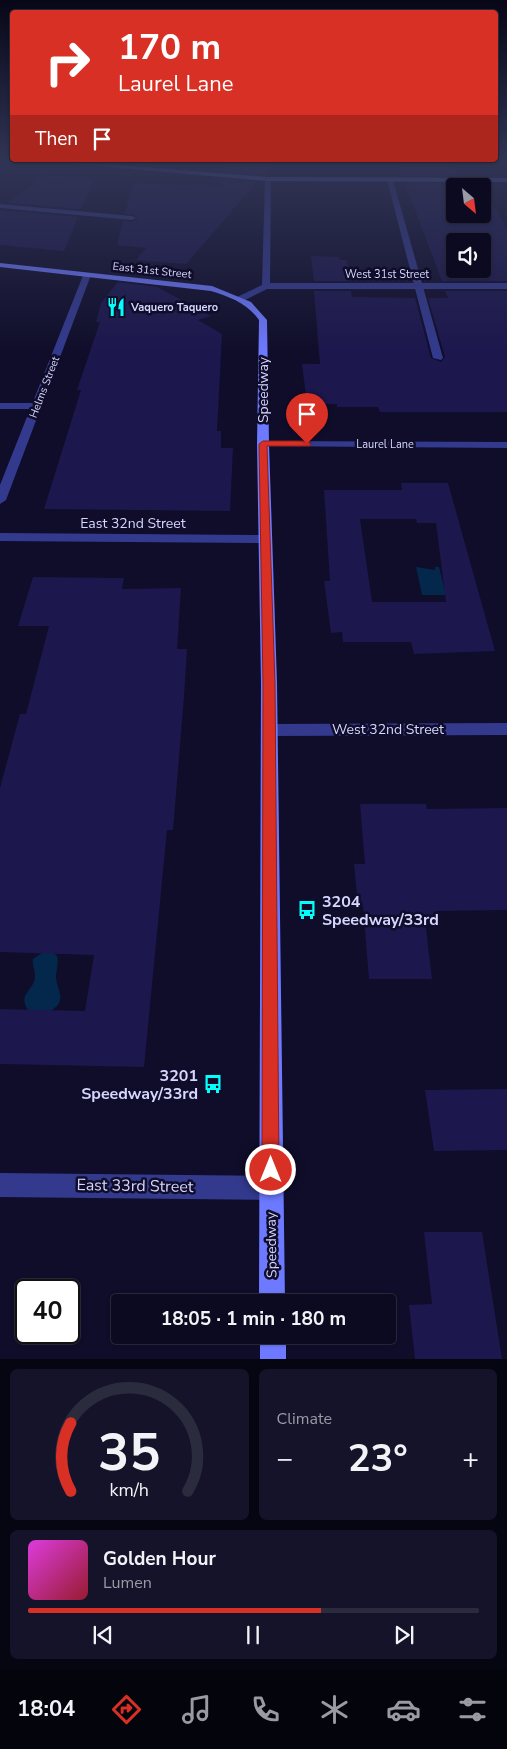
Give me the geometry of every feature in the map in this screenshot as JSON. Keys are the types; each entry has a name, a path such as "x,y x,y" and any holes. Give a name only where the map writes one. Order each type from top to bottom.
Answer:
{"street":[{"path":"240,299 266,286 267,226"},
{"path":"403,226 438,358"},
{"name":"East 31st Street","path":"0,265 197,287 240,299"},
{"name":"Helms Street","path":"0,500 3,484 36,406 87,275"},
{"name":"West 31st Street","path":"266,286 507,286"},
{"name":"Speedway","path":"240,299 253,306 263,320 263,444 269,730 272,1294"},
{"path":"0,406 36,406"},
{"name":"Laurel Lane","path":"263,444 507,445"},
{"name":"East 32nd Street","path":"0,537 266,539"},
{"name":"West 32nd Street","path":"269,730 507,729"},
{"name":"East 33rd Street","path":"0,1184 271,1188"},
{"path":"273,1344 273,1359"}],"water":[{"path":"416,567 435,570 435,567 439,567 446,595 422,595"},
{"path":"45,951 53,952 57,956 56,977 60,996 59,1004 49,1012 29,1012 24,1000 34,981 33,959"}],"building":[{"path":"0,226 74,226 64,251 0,245"},
{"path":"122,226 219,226 186,264 136,260 146,248 117,245"},
{"path":"421,226 506,226 507,281 442,281"},
{"path":"311,256 339,257 340,260 347,260 350,281 314,281"},
{"path":"118,282 157,287 211,316 198,320 222,334 217,431 221,431 221,448 233,448 230,511 44,509 81,390 77,390 100,322 96,322 101,303"},
{"path":"314,291 351,291 352,297 415,298 431,358 441,362 445,357 428,298 448,298 445,291 507,291 507,412 380,412 378,407 337,407 337,404 307,404 302,364 320,364"},
{"path":"401,483 448,483 495,651 414,654 411,642 343,642 342,632 331,633 324,581 330,581 324,490 402,490","holes":["360,519 416,519 417,523 436,523 446,602 372,602"]},
{"path":"33,577 124,578 122,589 181,588 177,649 187,649 184,697 173,830 167,830 144,1067 0,1064 0,1009 85,1011 94,955 0,952 0,788 20,714 26,714 49,626 18,626"},
{"path":"360,804 426,804 427,809 507,808 507,910 436,911 437,920 425,920 432,979 369,979 363,906 358,906 354,864 365,864"},
{"path":"507,1089 507,1150 434,1151 425,1090"},
{"path":"424,1232 482,1232 502,1359 415,1359 409,1305 432,1304"}],"place":[{"name":"Vaquero Taquero","path":"116,307"},
{"name":"3204 Speedway/33rd","path":"307,910"},
{"name":"3201 Speedway/33rd","path":"213,1084"}],"route":[{"path":"271,1170 269,684 263,444 307,444"}]}
